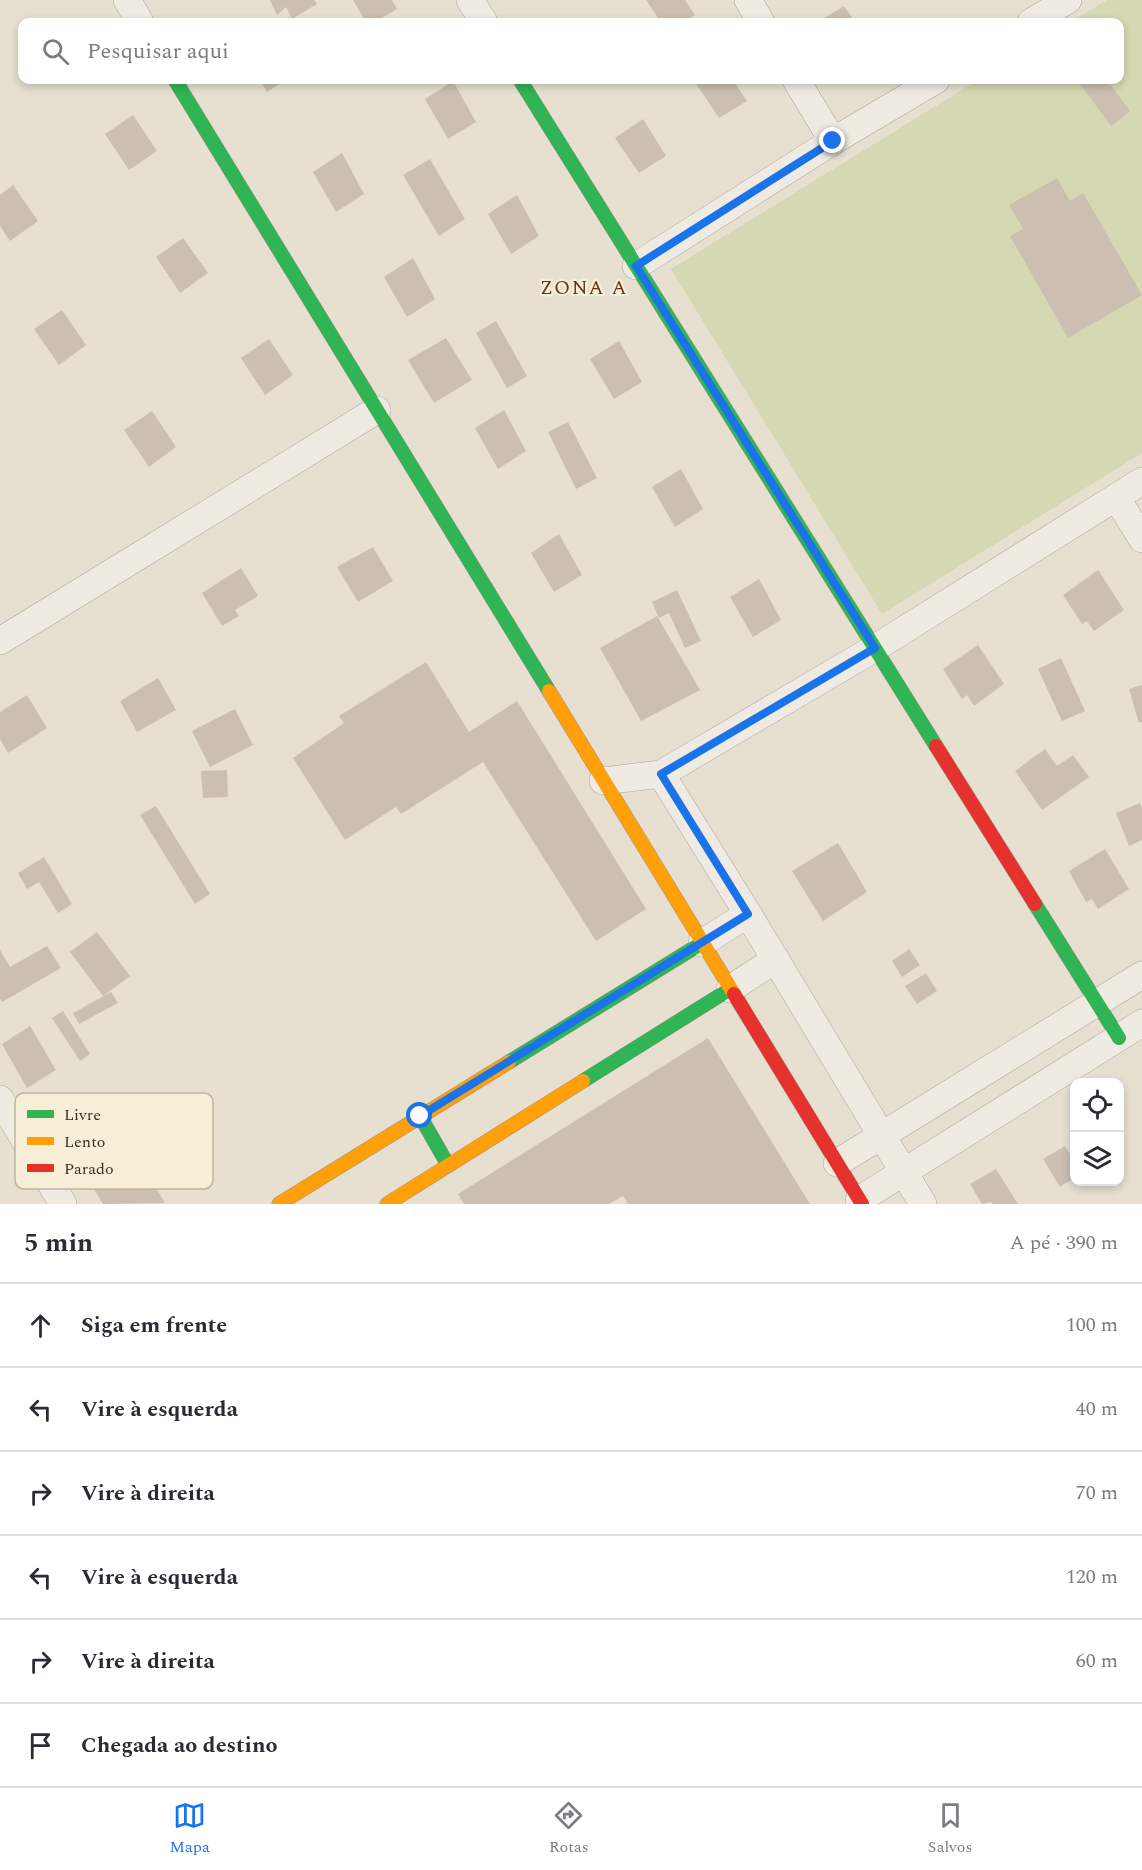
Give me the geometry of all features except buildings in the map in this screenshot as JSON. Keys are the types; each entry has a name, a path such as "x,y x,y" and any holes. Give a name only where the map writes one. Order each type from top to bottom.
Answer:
{"street":[{"path":"127,0 138,18"},
{"path":"470,0 481,18"},
{"path":"748,0 759,18"},
{"path":"1038,18 1068,0"},
{"path":"177,84 860,1202 903,1172 1142,1023"},
{"path":"522,84 1119,1038"},
{"path":"798,84 833,141"},
{"path":"636,266 833,141 929,84"},
{"path":"0,641 377,410"},
{"path":"603,781 661,774 875,648 1142,481"},
{"path":"1116,497 1142,539"},
{"path":"661,774 776,959 923,1204"},
{"path":"279,1204 748,914"},
{"path":"387,1204 776,959"},
{"path":"837,1163 1142,975"},
{"path":"0,1099 15,1124"},
{"path":"420,1116 448,1165"},
{"path":"54,1189 63,1204"}],"green space":[{"path":"1107,0 1142,0 1142,453 882,614 671,269 972,84 1124,84 1124,18 1078,18"}],"traffic: fast":[{"path":"177,84 549,691"},
{"path":"522,84 936,746"},
{"path":"1035,904 1119,1038"},
{"path":"509,1062 702,943"},
{"path":"583,1081 730,989"},
{"path":"420,1116 448,1165"}],"traffic: slow":[{"path":"549,691 734,994"},
{"path":"279,1204 509,1062"},
{"path":"387,1204 583,1081"}],"traffic: jam":[{"path":"936,746 1035,904"},
{"path":"734,994 862,1204"}],"district":[{"name":"ZONA A","path":"584,288"}],"route":[{"path":"420,1116 748,914 661,774 875,648 636,266 833,141"}]}
